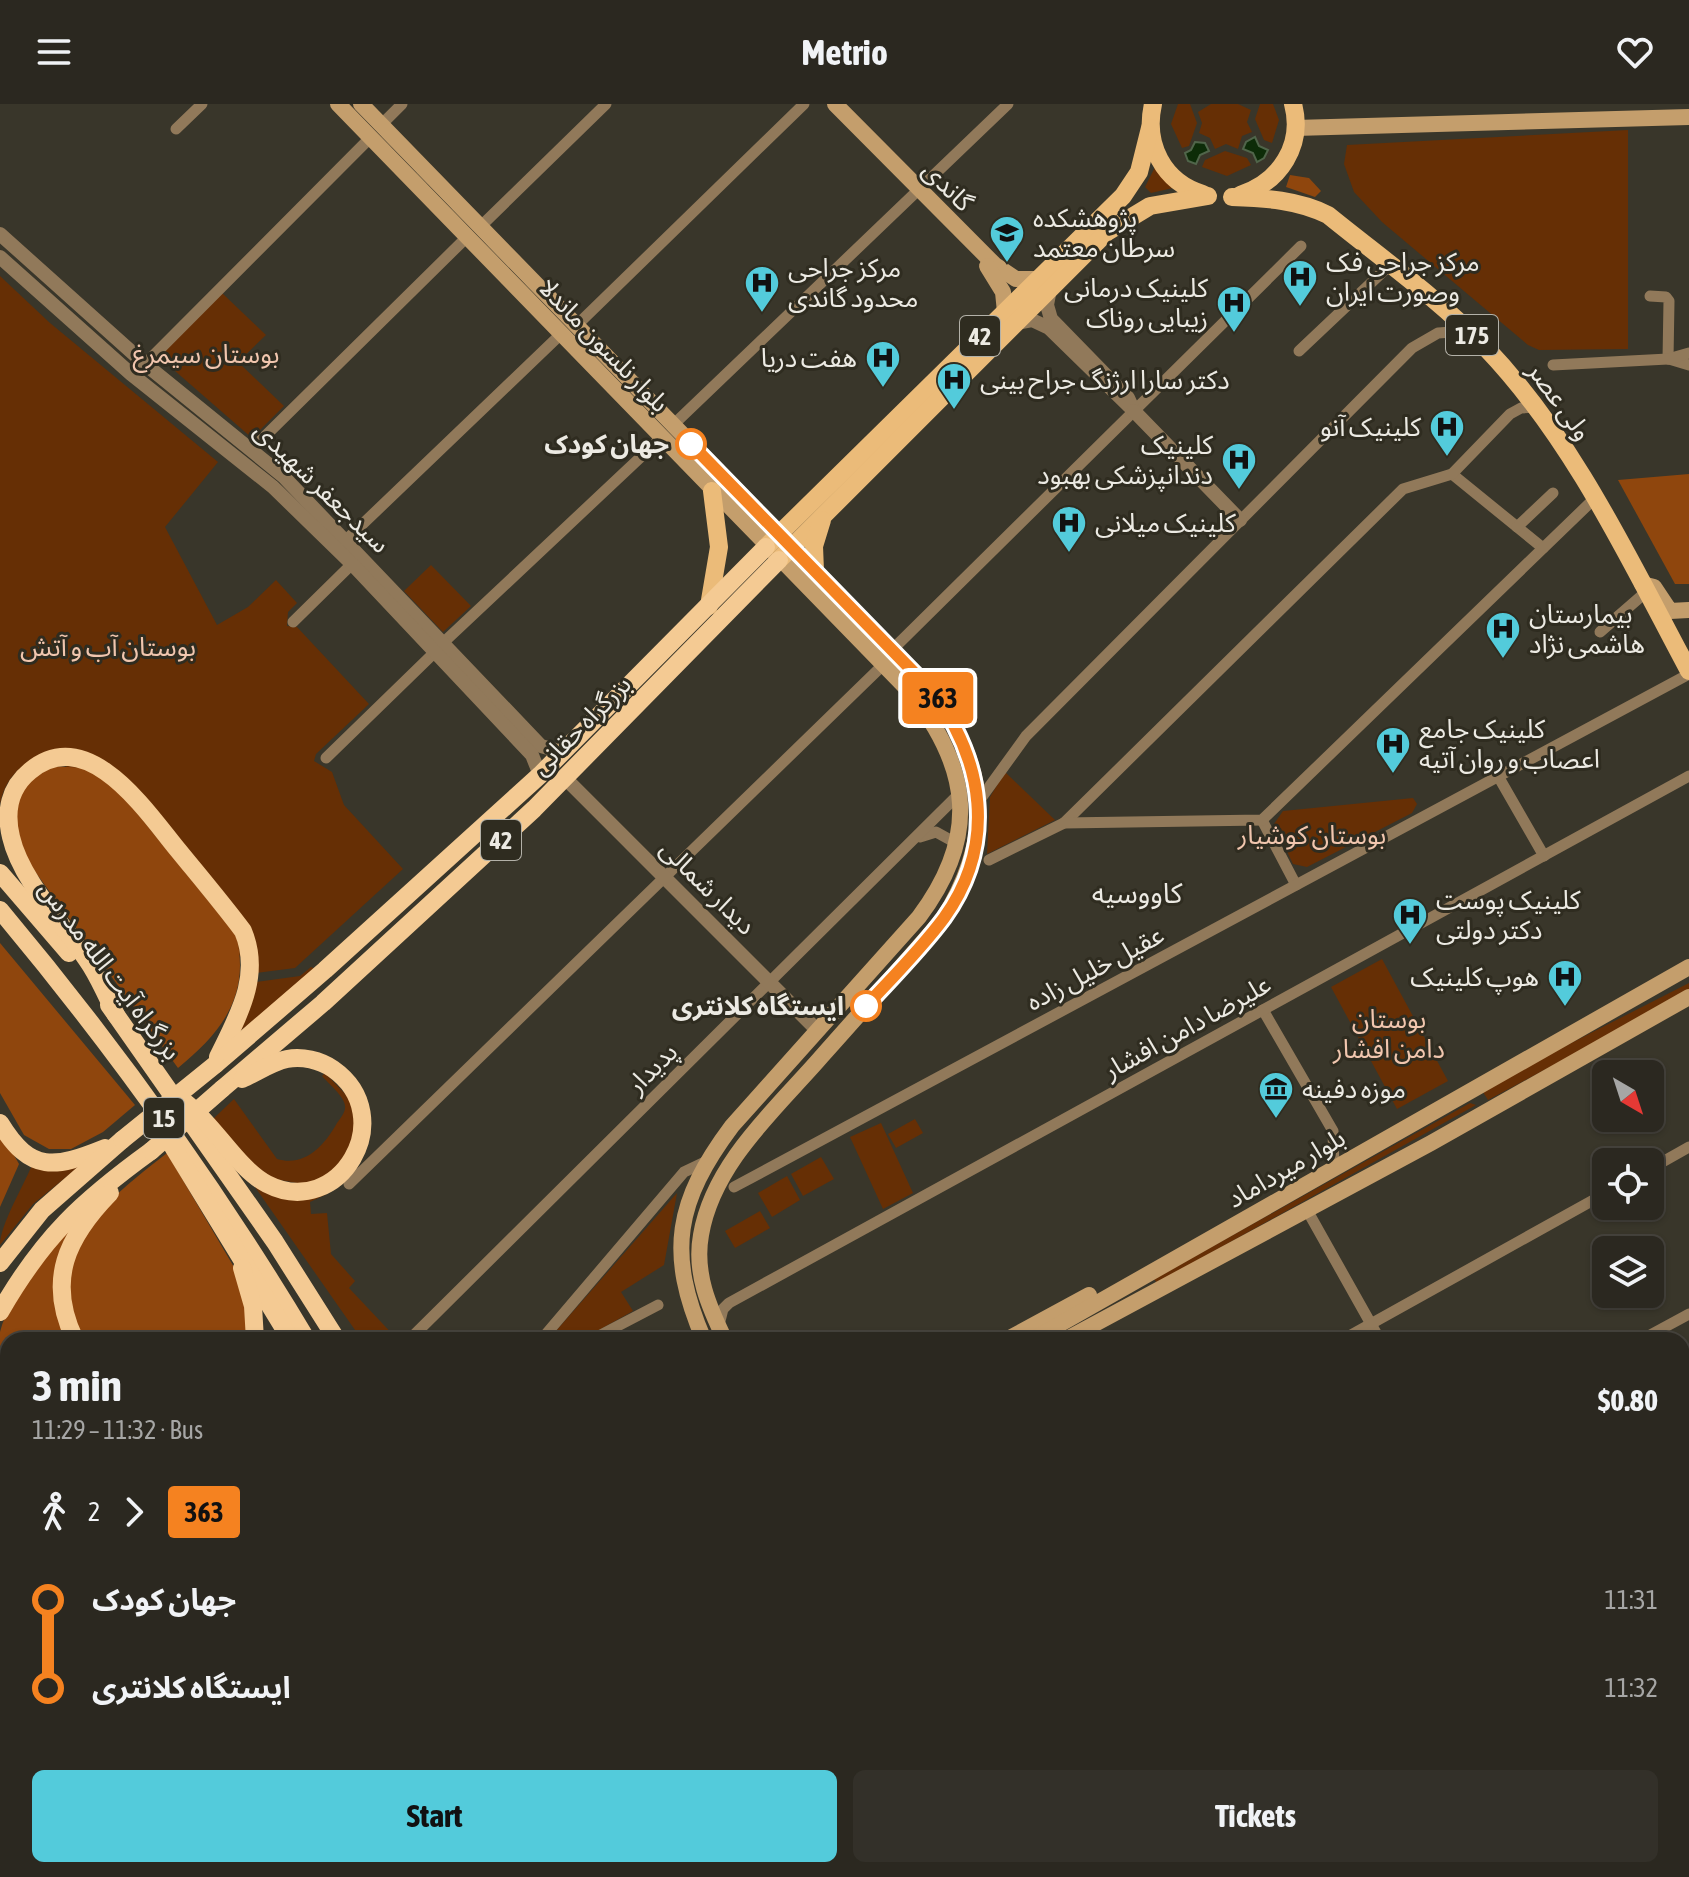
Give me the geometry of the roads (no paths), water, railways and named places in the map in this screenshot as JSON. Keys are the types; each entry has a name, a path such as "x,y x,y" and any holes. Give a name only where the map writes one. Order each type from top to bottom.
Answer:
{"highway":[{"name":"بزرگراه حقانی","path":"0,1263 42,1210 325,970 540,775 709,606 781,552"},
{"name":"بزرگراه حقانی","path":"0,1312 46,1240 79,1206 151,1151 435,903 565,778 781,552"},
{"path":"116,1015 93,969 25,870 11,838 9,814 12,792 26,775 49,759 75,759 113,776 243,931 252,958 249,985 216,1064"},
{"name":"بزرگراه آیت الله مدرس","path":"0,873 67,950 116,1015 307,1290 332,1332"},
{"name":"بزرگراه آیت الله مدرس","path":"0,910 63,985 140,1087 234,1219 302,1332"},
{"path":"0,928 63,985"},
{"path":"167,1087 206,1118 254,1176 276,1188 305,1191 325,1185 357,1153 364,1120 355,1093 341,1075 322,1062 289,1058 222,1089"},
{"path":"140,1087 179,1162 238,1256 265,1292 287,1332"},
{"path":"0,1123 24,1154 46,1163 81,1159 122,1140"},
{"path":"73,1332 62,1293 63,1271 70,1245 95,1209 151,1151"},
{"path":"234,1219 238,1256 253,1306 255,1332"},
{"path":"307,1290 343,1332"}],"main road":[{"name":"بلوار نلسون ماندلا","path":"338,104 376,131 667,432 911,693 945,741 959,794 956,843 949,868 929,903 705,1162 687,1203 681,1242 688,1299 701,1332"},
{"name":"بلوار نلسون ماندلا","path":"361,104 376,131"},
{"name":"گاندی","path":"835,104 958,231 1012,276 1045,284"},
{"path":"1232,197 1260,187 1277,174 1288,156 1295,128 1293,104"},
{"path":"1150,113 1155,151 1167,171 1182,185 1208,196"},
{"name":"بزرگراه حقانی","path":"1045,284 1123,196 1139,172 1150,113"},
{"path":"1295,128 1689,117"},
{"name":"بزرگراه حقانی","path":"781,552 1010,318 1107,232 1154,204 1208,196 1232,197"},
{"name":"ولی عصر","path":"1232,197 1273,199 1312,207 1328,215 1467,331 1536,407 1594,499 1689,672"},
{"path":"958,231 996,278 1010,318"},
{"name":"بزرگراه حقانی","path":"781,552 825,514 1010,318"},
{"name":"بلوار نلسون ماندلا","path":"667,432 712,491 781,552 815,571 932,691 959,732 973,766 979,801 979,829 971,862 943,919 749,1140 716,1189 703,1226 700,1254 703,1287 722,1332"},
{"path":"709,606 719,547 712,491"},
{"path":"815,571 814,546 825,514"},
{"path":"1643,588 1654,587 1670,611 1689,610"},
{"name":"بلوار میرداماد","path":"1046,1332 1689,967"},
{"path":"1647,992 1689,979"},
{"name":"بلوار میرداماد","path":"1080,1332 1469,1121 1689,997"},
{"path":"1639,1025 1672,1019 1689,1009"},
{"path":"1439,1109 1480,1096 1484,1106 1469,1121"},
{"path":"1103,1332 1179,1290 1210,1262"},
{"path":"1021,1332 1121,1277 1164,1264"}],"street":[{"path":"176,129 202,104"},
{"path":"145,364 402,104"},
{"path":"247,454 606,104"},
{"path":"341,544 804,104"},
{"path":"326,758 1008,104"},
{"name":"سیدجعفر شهیدی","path":"0,234 74,304 247,454 541,746 562,752"},
{"path":"892,650 1301,246"},
{"name":"سیدجعفر شهیدی","path":"0,257 62,314 211,439 247,454"},
{"path":"1299,351 1390,265"},
{"path":"1045,284 1051,319 1128,398 1134,411"},
{"path":"1650,296 1666,297 1669,301 1668,359"},
{"path":"62,314 74,304"},
{"path":"1010,318 1028,320 1049,328 1240,520"},
{"path":"979,801 1026,736 1419,341 1438,333 1467,331"},
{"path":"1553,365 1668,359 1689,353"},
{"path":"1668,359 1689,365"},
{"path":"989,860 1064,823 1403,489 1452,474 1510,414 1536,407"},
{"path":"1452,474 1543,548"},
{"path":"1517,527 1553,493"},
{"path":"1064,823 1262,820 1594,499"},
{"path":"293,622 356,560"},
{"path":"1600,632 1643,588"},
{"name":"سیدجعفر شهیدی","path":"439,647 532,755 540,775"},
{"path":"349,1184 883,665"},
{"name":"عقیل خلیل زاده","path":"734,1187 1689,672"},
{"path":"1498,776 1544,856"},
{"name":"علیرضا دامن افشار","path":"722,1332 723,1309 729,1303 1689,776"},
{"name":"دیدار شمالی","path":"565,778 817,1030"},
{"name":"پدیدار","path":"417,1332 959,794"},
{"path":"1262,820 1296,885"},
{"path":"913,840 936,832 956,843"},
{"path":"1263,1010 1333,1131 1334,1167"},
{"path":"1664,1161 1689,1147"},
{"path":"548,1332 684,1172 705,1162"},
{"path":"1356,1332 1592,1201"},
{"path":"1307,1210 1376,1332"},
{"path":"606,1332 658,1305"},
{"path":"1656,1332 1689,1314"}],"place":[{"name":"پژوهشکده سرطان معتمد","path":"1007,264"},
{"name":"مرکز جراحی فک وصورت ایران","path":"1300,308"},
{"name":"مرکز جراحی محدود گاندی","path":"762,314"},
{"name":"کلینیک درمانی زیبایی روناک","path":"1234,334"},
{"name":"هفت دریا","path":"883,389"},
{"name":"دکتر سارا ارژنگ جراح بینی","path":"954,411"},
{"name":"جهان کودک","path":"691,444"},
{"name":"کلینیک آنو","path":"1447,458"},
{"name":"کلینیک دندانپزشکی بهبود","path":"1239,491"},
{"name":"کلینیک میلانی","path":"1069,554"},
{"name":"بیمارستان هاشمی نژاد","path":"1503,660"},
{"name":"کلینیک جامع اعصاب و روان آتیه","path":"1393,775"},
{"name":"کلینیک پوست دکتر دولتى","path":"1410,946"},
{"name":"ایستگاه کلانتری","path":"866,1006"},
{"name":"هوپ کلینیک","path":"1565,1008"},
{"name":"موزه دفینه","path":"1276,1120"}],"district":[{"name":"کاووسیه","path":"1137,893"}],"park label":[{"name":"بوستان سیمرغ","path":"206,354"},
{"name":"بوستان آب و آتش","path":"108,647"},
{"name":"بوستان کوشیار","path":"1312,835"},
{"name":"بوستان دامن افشار","path":"1389,1034"}]}
